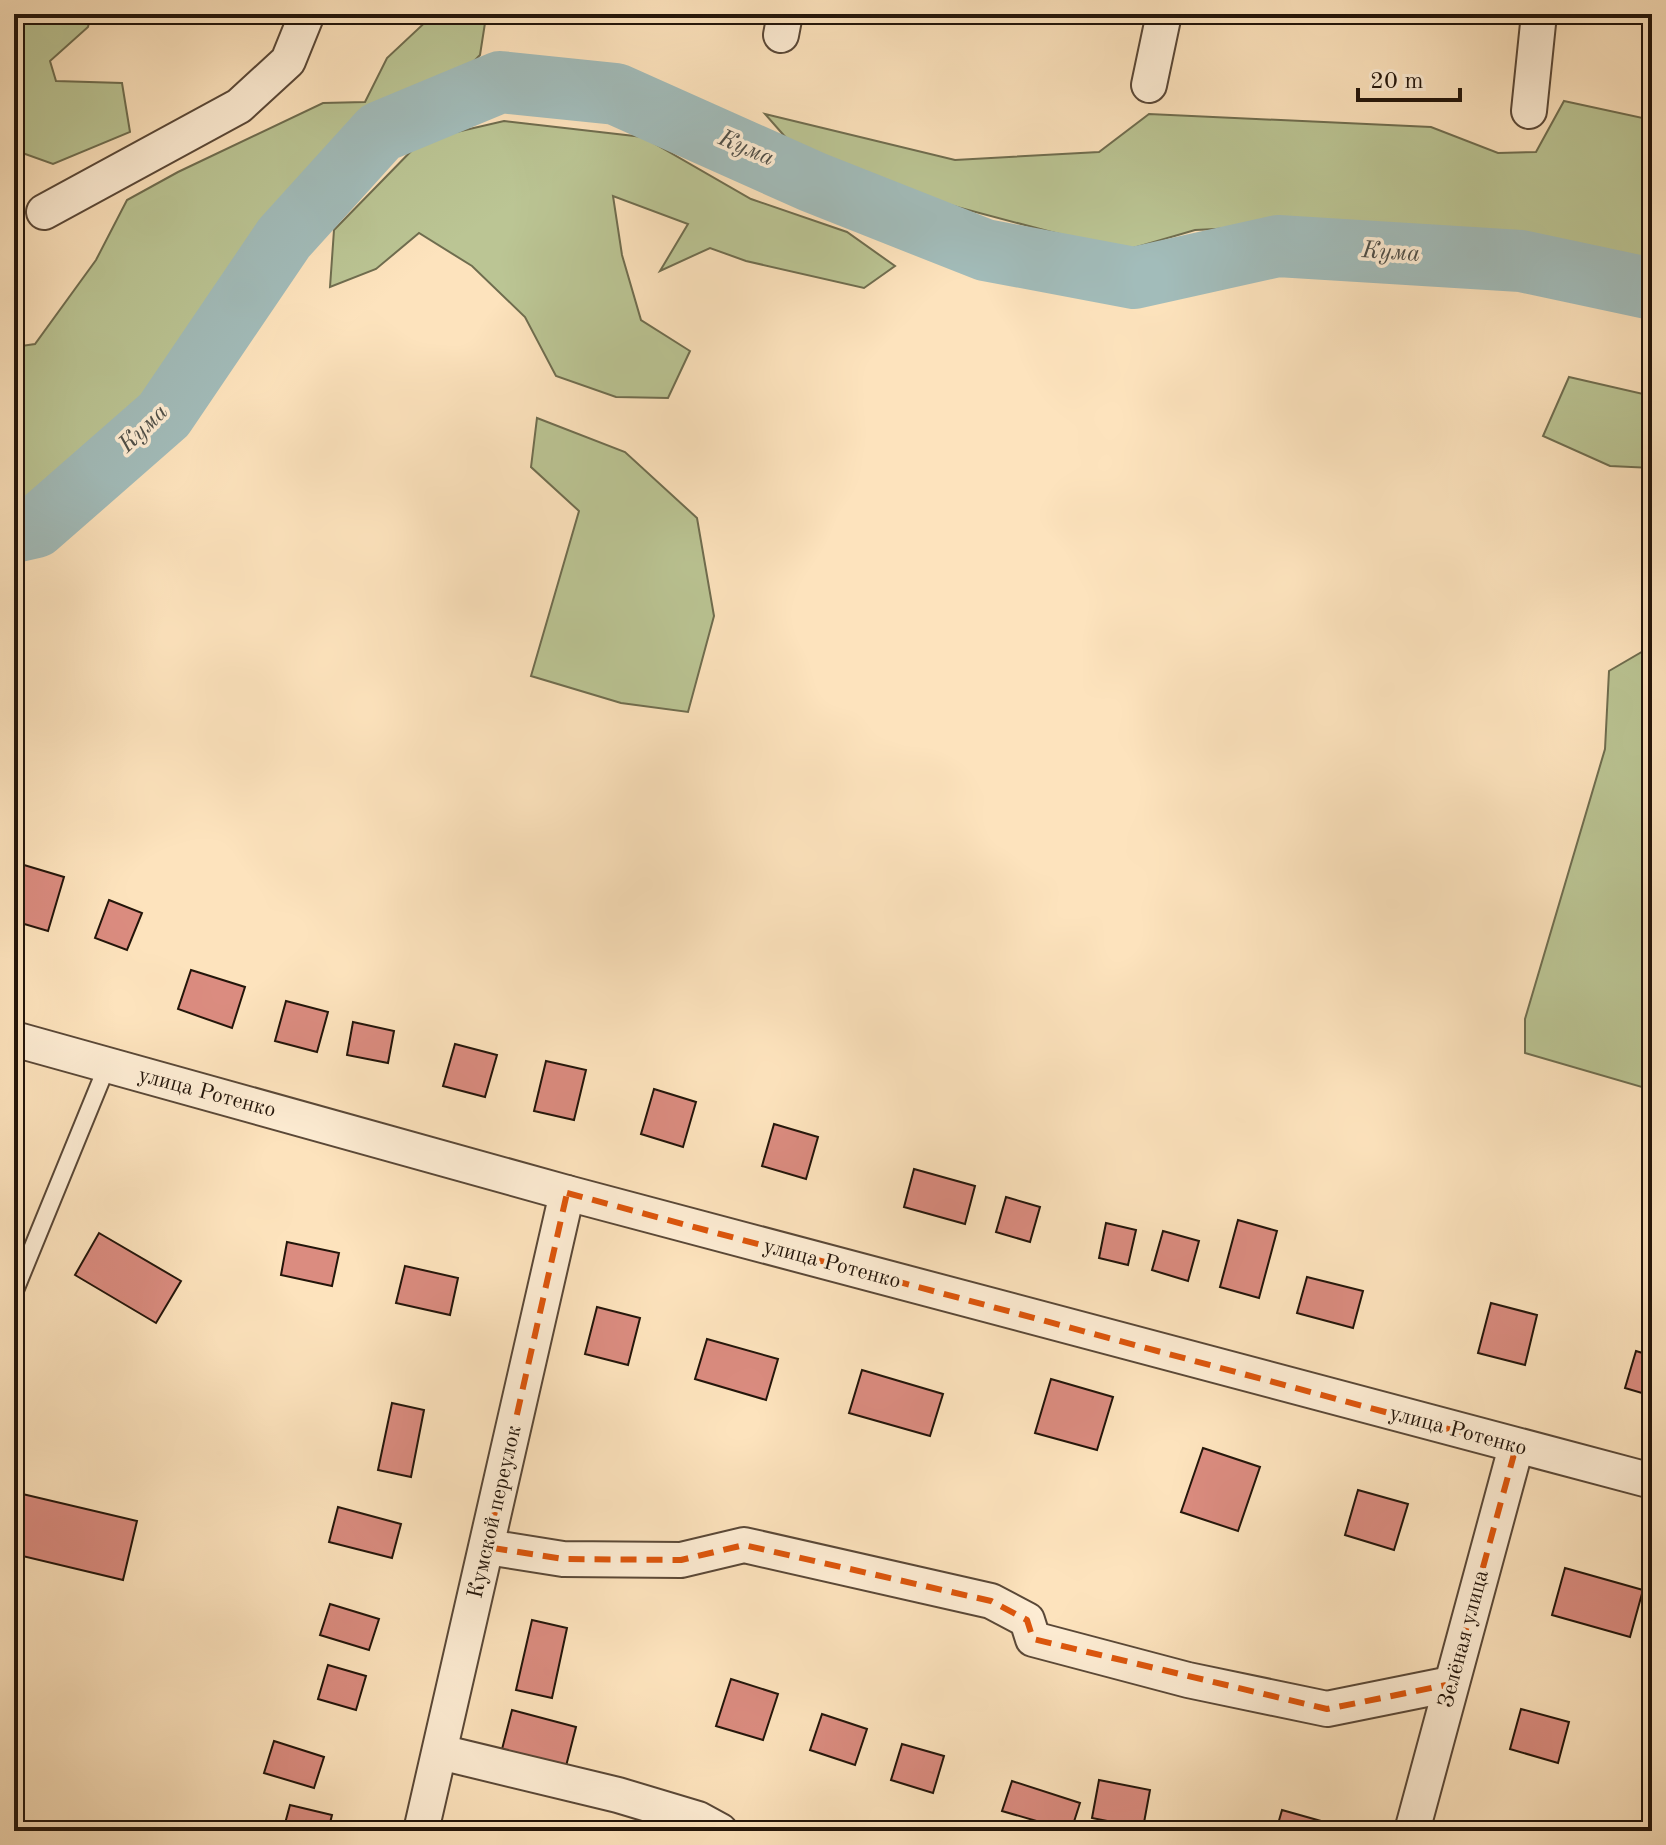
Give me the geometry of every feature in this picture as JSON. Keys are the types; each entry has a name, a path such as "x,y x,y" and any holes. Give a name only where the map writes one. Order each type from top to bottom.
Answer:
{"street":[{"path":"44,212 239,106 288,61 307,14"},
{"path":"1149,85 1164,14"},
{"path":"1529,111 1539,14"},
{"name":"улица Ротенко","path":"14,1039 567,1193 1652,1481"},
{"name":"Кумской переулок","path":"421,1831 567,1193"},
{"name":"Зелёная улица","path":"1412,1831 1516,1447"},
{"path":"487,1547 563,1559 681,1560 744,1545 991,1601 1027,1620 1033,1639 1188,1680 1327,1709 1451,1684"},
{"path":"440,1752 618,1795 698,1819 720,1831"}],"lane":[{"path":"14,1293 107,1066"}],"highlighted area":[{"path":"567,1193 1516,1447 1451,1684 1327,1709 1033,1639 1027,1620 991,1601 744,1545 681,1560 563,1559 487,1547"}],"green space":[{"path":"14,14 91,14 88,27 50,61 56,81 122,83 130,132 53,164 14,150"},
{"path":"434,14 485,23 480,55 451,85 368,123 301,194 159,402 36,511 14,515 14,347 35,344 96,260 127,200 178,172 323,103 365,102 387,58"},
{"path":"1564,101 1652,120 1652,265 1571,246 1300,225 1195,230 1123,251 810,165 765,114 955,160 1099,152 1149,114 1431,127 1498,153 1536,152"},
{"path":"504,121 643,137 751,199 847,232 895,266 864,288 746,261 710,248 660,271 688,224 613,196 622,255 641,320 690,351 668,398 616,397 556,376 525,317 472,266 419,233 376,269 330,287 334,230 422,140"},
{"path":"1569,377 1652,396 1652,468 1610,466 1543,436"},
{"path":"537,418 625,452 697,518 714,616 688,712 621,703 531,676 579,511 531,467"},
{"path":"1652,646 1652,1090 1525,1053 1525,1019 1605,749 1609,671"}],"building":[{"path":"14,862 64,877 48,931 14,921"},
{"path":"109,900 142,913 127,950 95,938"},
{"path":"191,970 245,987 232,1028 178,1009"},
{"path":"286,1001 328,1012 317,1052 275,1041"},
{"path":"353,1022 394,1031 388,1063 347,1055"},
{"path":"455,1044 497,1055 485,1097 443,1086"},
{"path":"546,1061 586,1070 574,1120 534,1111"},
{"path":"654,1089 696,1102 683,1147 641,1134"},
{"path":"774,1124 818,1137 806,1179 762,1166"},
{"path":"914,1169 975,1186 965,1224 904,1207"},
{"path":"1006,1197 1040,1207 1030,1242 996,1232"},
{"path":"1238,1220 1277,1231 1259,1298 1220,1287"},
{"path":"1106,1223 1136,1230 1128,1265 1099,1258"},
{"path":"1163,1231 1199,1241 1188,1281 1152,1270"},
{"path":"99,1233 181,1281 156,1323 75,1275"},
{"path":"287,1242 339,1253 332,1286 281,1275"},
{"path":"405,1266 458,1278 450,1315 396,1303"},
{"path":"1307,1277 1363,1291 1353,1328 1297,1313"},
{"path":"1491,1303 1537,1315 1525,1365 1478,1353"},
{"path":"597,1307 640,1318 628,1365 585,1354"},
{"path":"707,1339 778,1359 766,1400 695,1379"},
{"path":"1636,1351 1652,1356 1652,1396 1625,1388"},
{"path":"862,1370 943,1394 930,1436 849,1413"},
{"path":"1051,1379 1113,1397 1097,1450 1035,1433"},
{"path":"392,1403 424,1410 411,1477 378,1470"},
{"path":"1203,1448 1260,1467 1238,1531 1181,1512"},
{"path":"1358,1490 1408,1504 1394,1550 1345,1535"},
{"path":"14,1492 137,1521 123,1580 14,1554"},
{"path":"338,1507 401,1524 392,1558 329,1542"},
{"path":"1565,1568 1643,1590 1630,1637 1552,1615"},
{"path":"330,1604 379,1619 369,1650 320,1635"},
{"path":"532,1620 567,1628 552,1698 516,1690"},
{"path":"328,1665 366,1676 356,1710 318,1699"},
{"path":"731,1679 778,1694 763,1740 716,1726"},
{"path":"1521,1709 1569,1722 1558,1763 1510,1749"},
{"path":"512,1710 576,1727 564,1774 500,1757"},
{"path":"822,1714 867,1729 855,1765 810,1750"},
{"path":"274,1741 324,1757 314,1788 264,1773"},
{"path":"902,1744 944,1756 933,1793 891,1780"},
{"path":"1099,1780 1150,1790 1143,1828 1092,1818"},
{"path":"1012,1781 1080,1803 1071,1831 1002,1811"},
{"path":"290,1805 332,1815 328,1831 283,1831"},
{"path":"1282,1810 1321,1821 1318,1831 1276,1831"}],"waterway":[{"name":"Кума","path":"14,532 36,527 164,415 284,238 380,132 500,82 616,94 813,182 985,250 1134,278 1278,246 1521,261 1652,289"}]}
